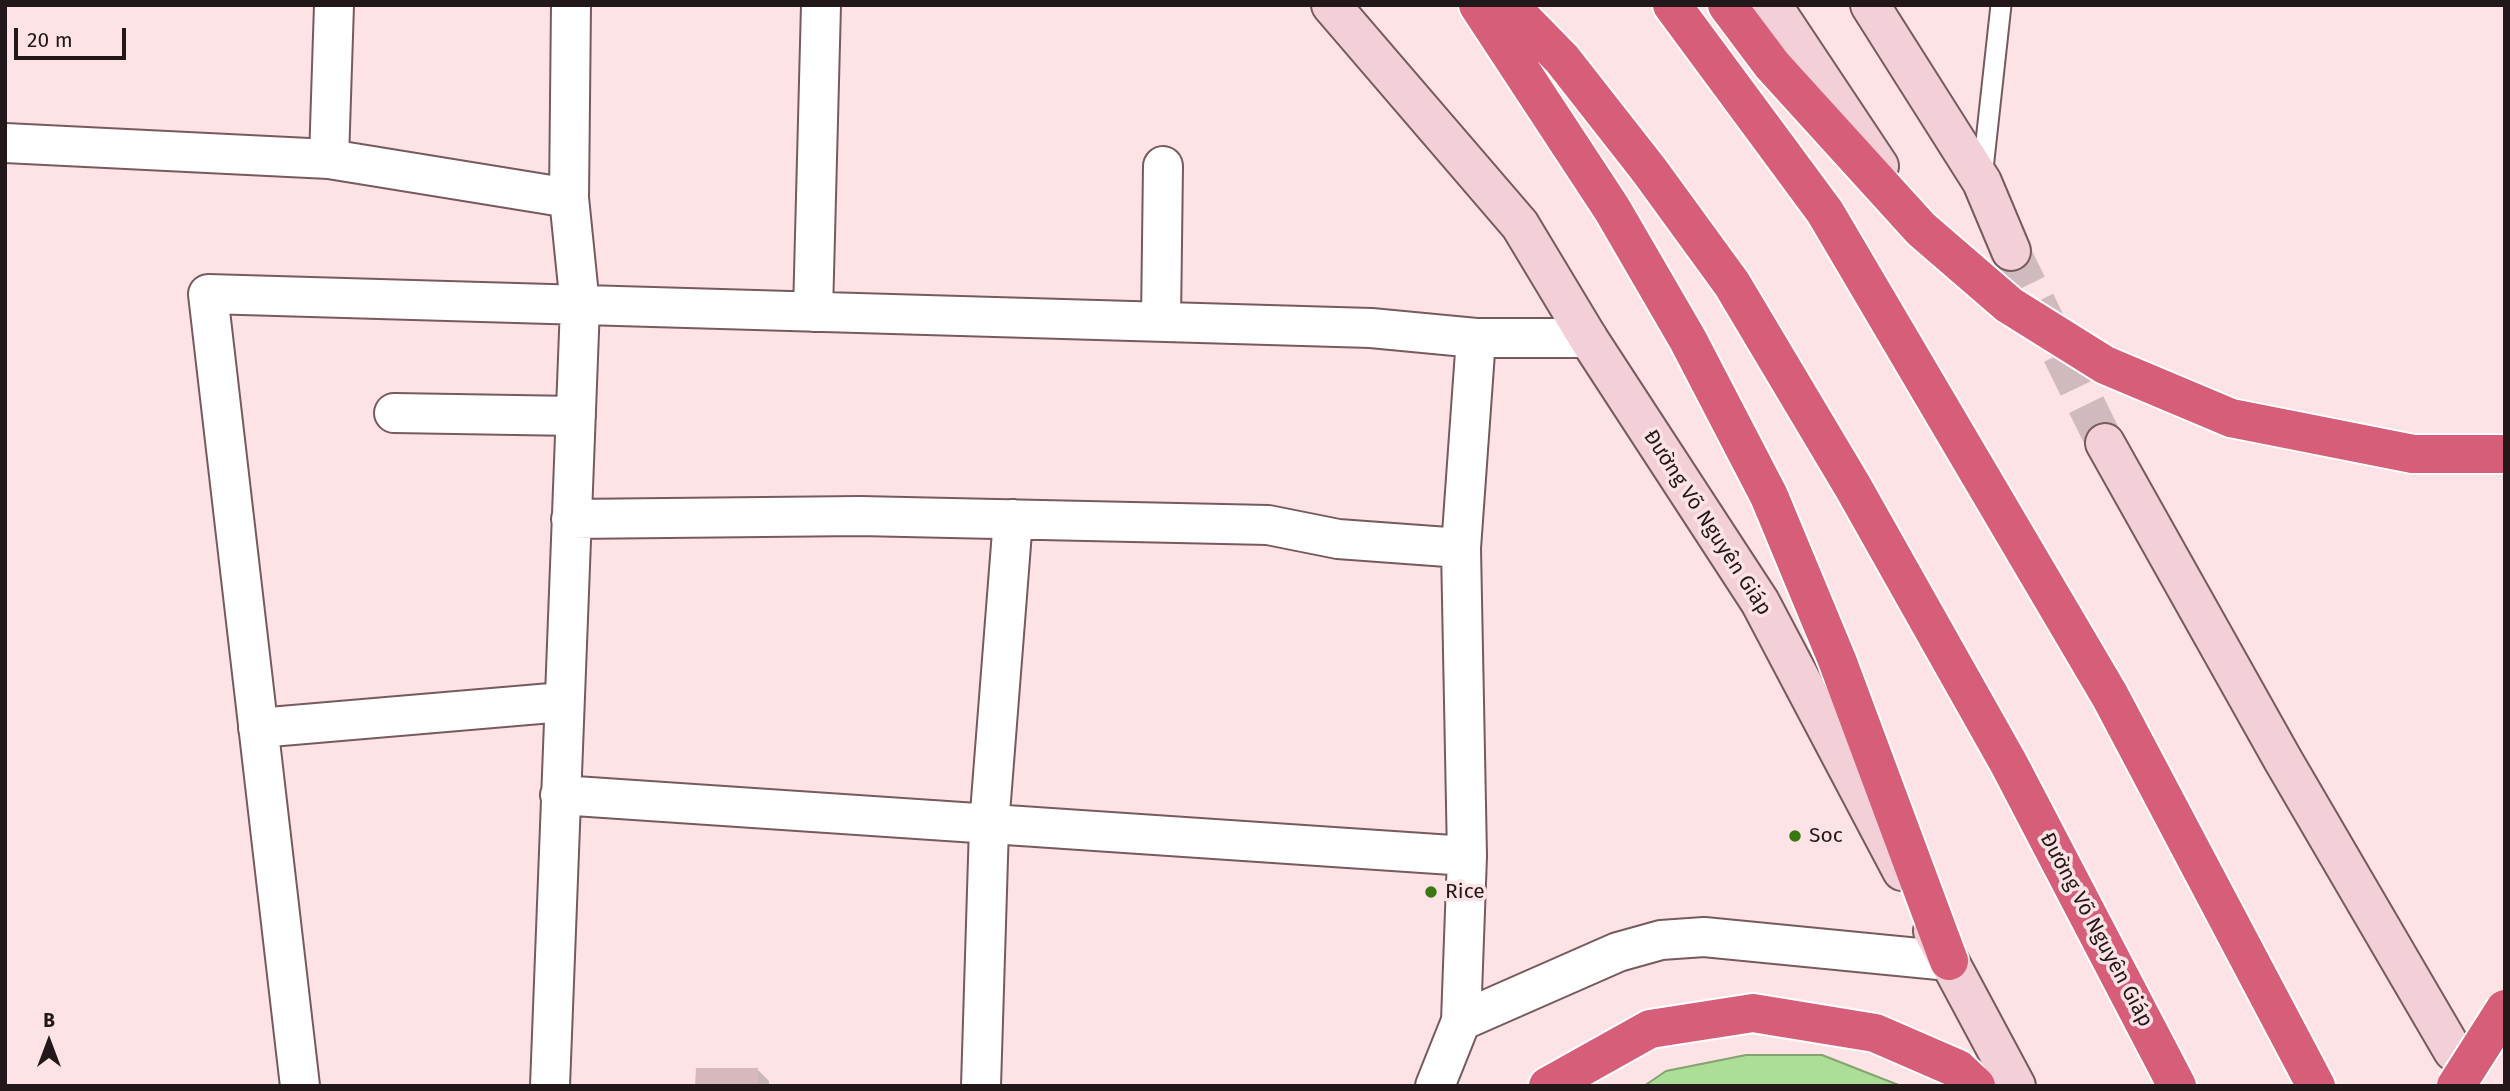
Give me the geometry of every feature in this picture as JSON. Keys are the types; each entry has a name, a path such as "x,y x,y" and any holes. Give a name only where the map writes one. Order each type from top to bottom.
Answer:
{"highway":[{"path":"1478,5 1612,209 1688,341 1769,496 1837,660 1950,961"},
{"name":"Đường Võ Nguyên Giáp","path":"1509,5 1562,59 1649,170 1732,284 1853,487 2009,764 2177,1086"},
{"path":"1672,5 1832,224 2109,696 2316,1086"},
{"path":"1727,5 1772,65 1921,229 2009,305 2105,365 2231,418 2413,454 2505,454"},
{"path":"2455,1068 2505,1009"},
{"path":"1548,1086 1650,1029 1754,1013 1875,1033 1958,1069 1976,1086"}],"main road":[{"name":"Đường Võ Nguyên Giáp","path":"1331,5 1520,225 1588,338 1760,602 2016,1086"},
{"path":"1772,5 1921,229"},
{"path":"1870,5 1982,182 2011,251"},
{"path":"2105,443 2455,1068"}],"street":[{"path":"329,159 334,5"},
{"path":"550,1086 580,306 569,198 571,5"},
{"path":"813,312 821,5"},
{"path":"5,143 329,159 569,198"},
{"path":"1161,321 1163,166"},
{"path":"300,1086 208,293 1371,328 1476,338 1588,338"},
{"path":"1436,1086 1461,1021 1467,856 1461,548 1476,338"},
{"path":"394,413 576,416"},
{"path":"571,519 860,516 1268,525 1338,539 1461,548"},
{"path":"981,1086 989,826 1013,519"},
{"path":"258,728 563,702"},
{"path":"560,795 989,826 1467,856"},
{"path":"1461,1021 1618,952 1661,940 1704,937 1950,961"}],"lane":[{"path":"1982,182 2001,5"}],"shaded area":[{"path":"1746,1055 1822,1055 1901,1086 1644,1086 1666,1071"}],"building":[{"path":"696,1068 758,1068 758,1086 695,1086"}],"tunnel":[{"path":"2011,251 2105,443"}],"place":[{"name":"Soc","path":"1795,836"},
{"name":"Rice","path":"1431,892"}]}
